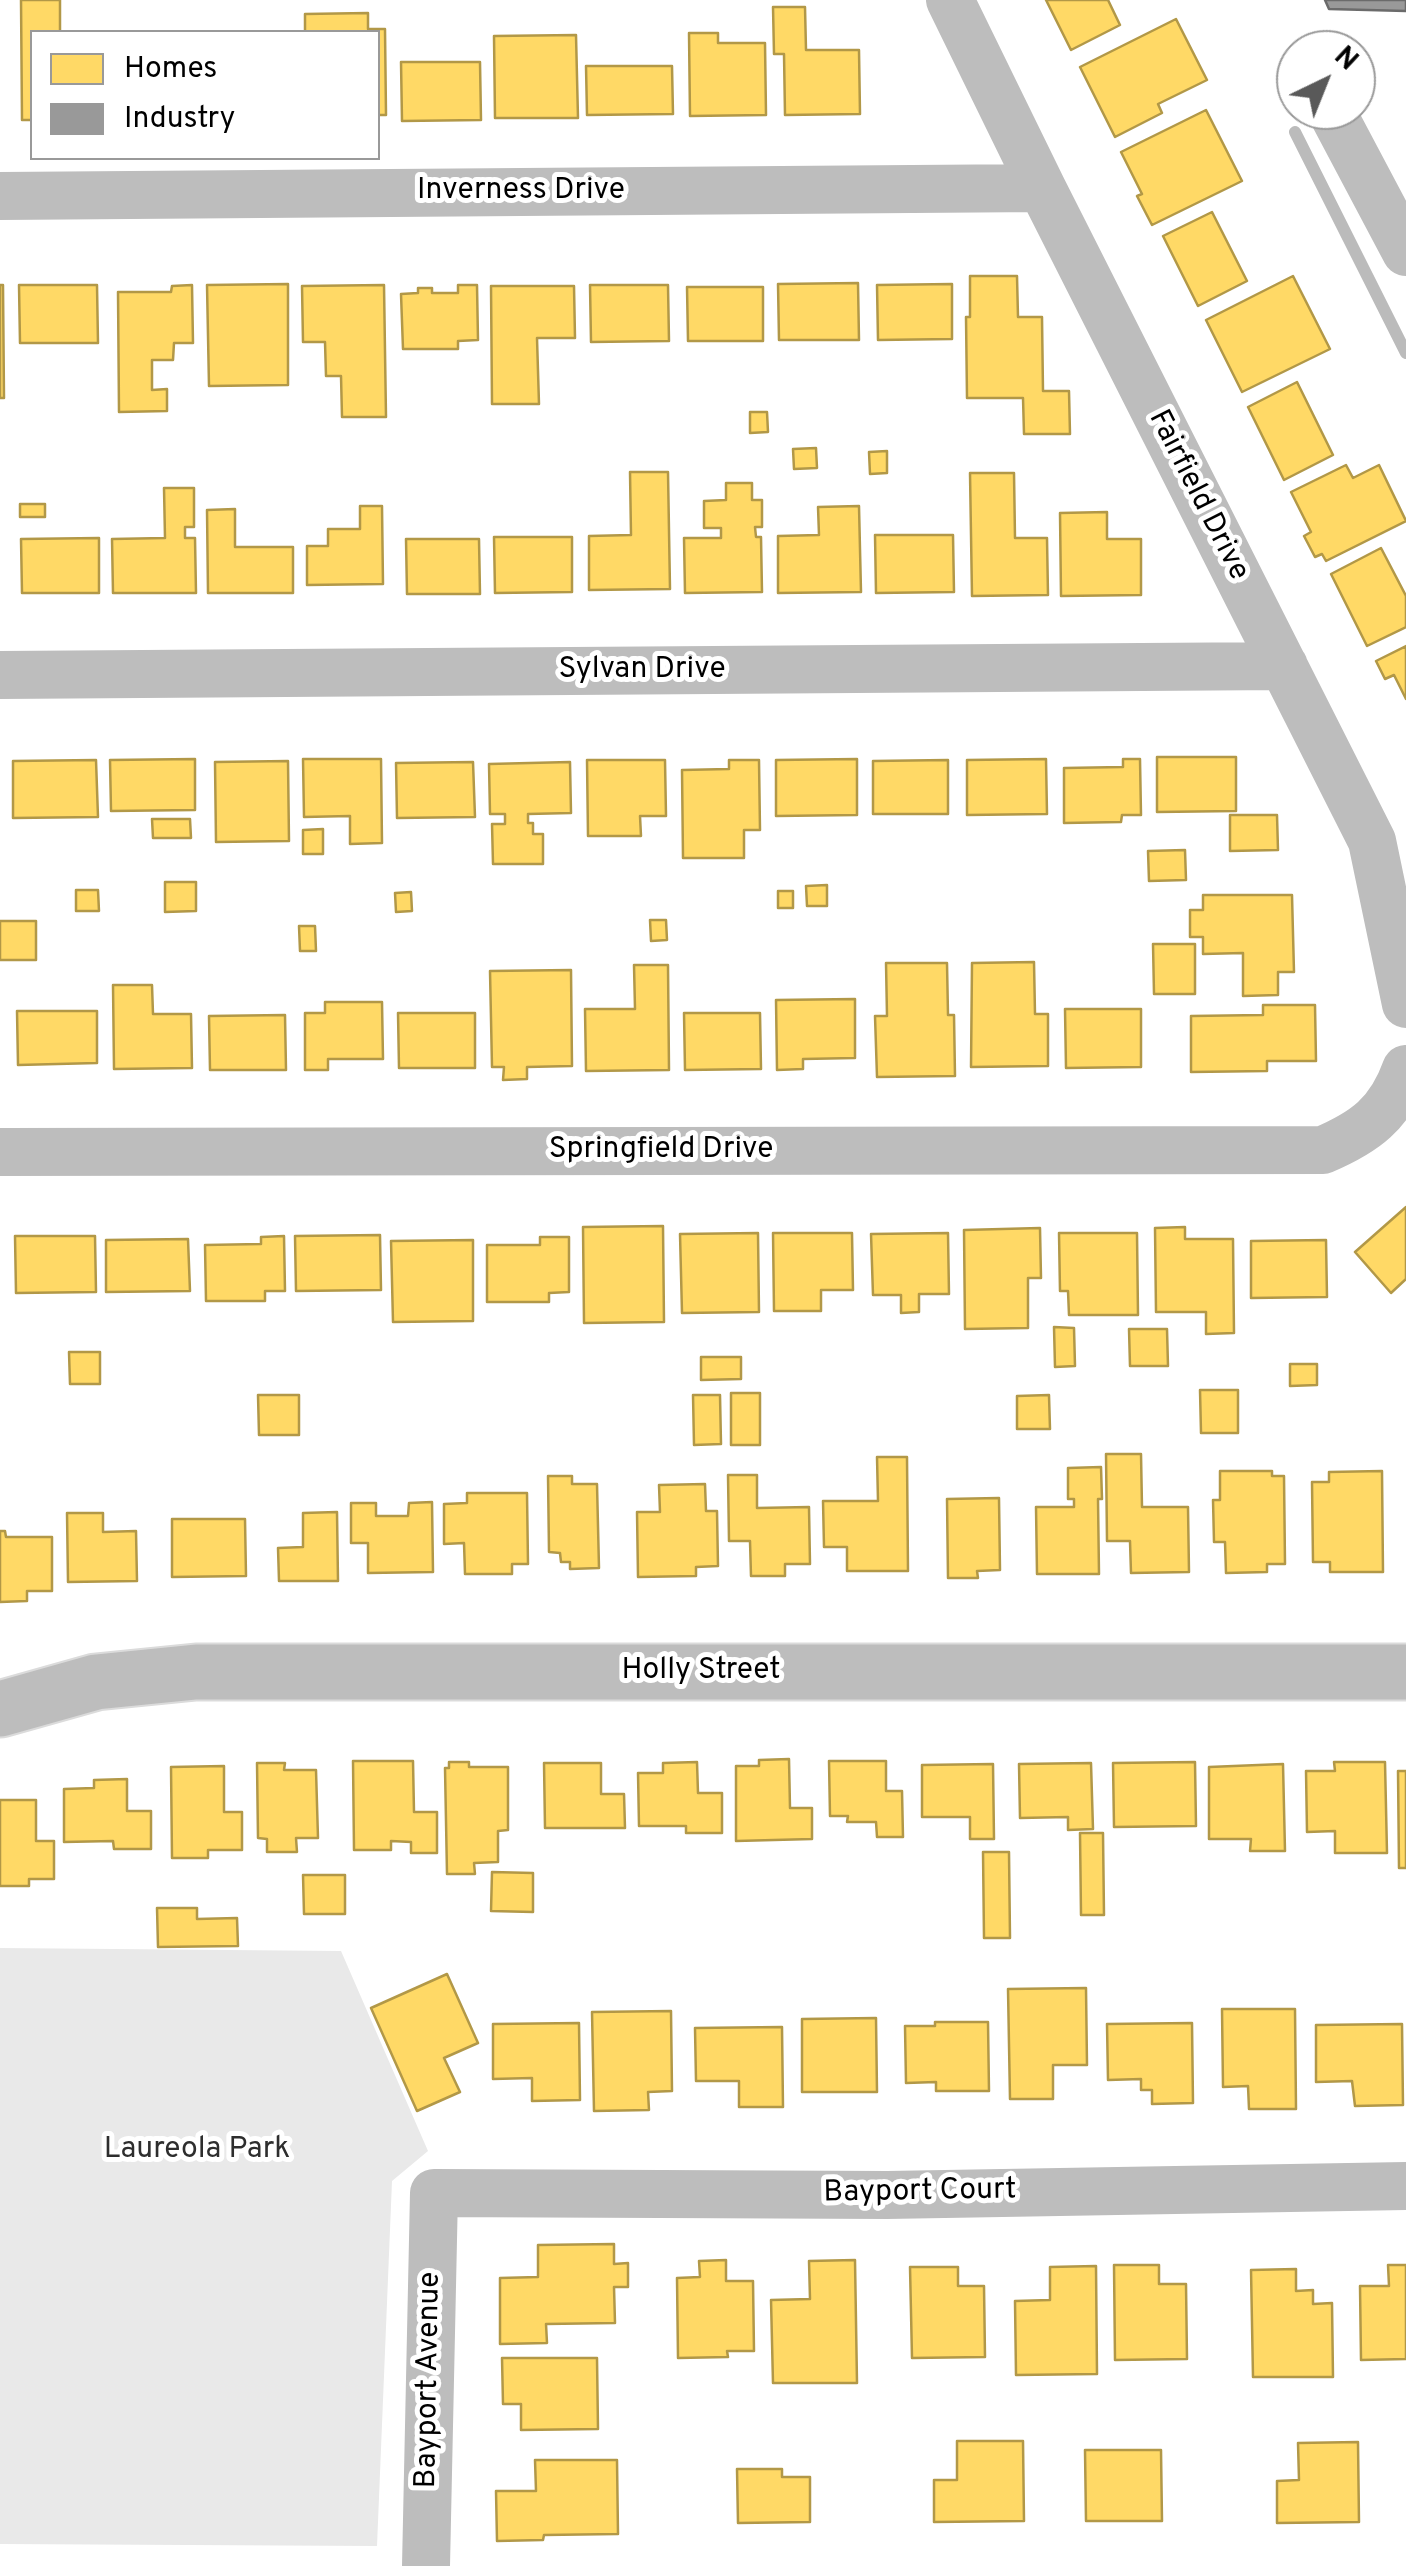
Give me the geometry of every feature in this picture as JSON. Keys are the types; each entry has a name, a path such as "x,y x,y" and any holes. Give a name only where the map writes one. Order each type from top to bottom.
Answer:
{"main road":[{"name":"Holly Street","path":"0,1709 96,1682 196,1672 1406,1672"}],"street":[{"name":"Fairfield Drive","path":"950,0 1372,842 1406,1004"},
{"path":"1342,130 1406,252"},
{"name":"Inverness Drive","path":"0,196 1042,188"},
{"name":"Sylvan Drive","path":"0,675 1284,666"},
{"name":"Springfield Drive","path":"0,1152 1323,1150 1359,1134 1388,1107 1406,1069"},
{"name":"Bayport Court","path":"434,2193 887,2195 1406,2186"},
{"name":"Bayport Avenue","path":"426,2566 434,2193"}],"green space":[{"name":"Laureola Park","path":"0,1948 341,1951 428,2151 392,2181 377,2546 0,2544"}],"building: Homes":[{"path":"21,0 60,0 60,30 30,30 30,120 22,120"},
{"path":"1046,0 1108,0 1120,25 1071,50"},
{"path":"773,7 805,7 806,50 859,50 860,114 785,115 784,54 774,54"},
{"path":"368,13 368,29 385,29 386,115 380,115 380,30 305,30 305,14"},
{"path":"1176,19 1207,80 1158,104 1162,113 1115,137 1080,67"},
{"path":"689,33 718,33 718,43 765,43 766,115 690,116"},
{"path":"576,35 578,118 495,118 494,36"},
{"path":"401,62 480,62 481,120 402,121"},
{"path":"586,66 672,66 673,114 587,115"},
{"path":"1206,110 1242,181 1152,225 1121,152"},
{"path":"1212,212 1247,281 1198,306 1163,236"},
{"path":"970,276 1017,276 1018,317 1042,317 1043,391 1069,391 1070,434 1024,434 1023,398 967,398"},
{"path":"1293,276 1330,349 1242,392 1206,320"},
{"path":"858,283 859,340 779,340 778,284"},
{"path":"288,284 288,385 209,386 207,285"},
{"path":"952,284 952,339 878,340 877,285"},
{"path":"3,285 4,398 0,398"},
{"path":"19,285 97,285 98,343 20,343"},
{"path":"192,285 193,343 174,343 173,360 152,360 152,390 167,389 167,411 119,412 118,292 171,292 172,286"},
{"path":"384,285 386,417 342,417 341,376 326,376 325,342 303,342 302,286"},
{"path":"458,285 477,285 478,340 458,341 458,349 403,349 401,294 418,293 418,288 432,288 432,293 458,293"},
{"path":"590,285 668,285 669,341 591,342"},
{"path":"491,286 574,286 575,338 537,338 539,404 492,404"},
{"path":"687,287 763,287 763,341 688,341"},
{"path":"1297,382 1333,455 1284,480 1248,407"},
{"path":"750,412 767,412 768,432 750,433"},
{"path":"816,448 817,468 794,469 793,449"},
{"path":"887,451 887,473 870,474 869,452"},
{"path":"1346,465 1353,478 1379,465 1406,521 1326,561 1322,554 1315,557 1304,536 1311,532 1291,492"},
{"path":"630,472 668,472 670,589 589,590 589,536 631,535"},
{"path":"970,473 1014,473 1015,538 1047,538 1048,595 972,596"},
{"path":"726,483 752,483 752,500 762,500 762,527 755,527 756,537 761,537 762,592 685,593 684,538 721,538 721,528 704,528 704,501 726,500"},
{"path":"164,488 194,488 194,527 185,527 185,538 195,538 196,593 113,593 112,539 165,538"},
{"path":"20,504 45,504 45,517 20,517"},
{"path":"360,506 382,506 383,584 307,585 307,546 328,546 328,529 360,529"},
{"path":"859,506 861,592 778,593 778,536 819,535 818,507"},
{"path":"235,509 235,547 293,547 293,593 208,593 207,510"},
{"path":"1107,512 1107,539 1141,539 1141,595 1061,596 1060,513"},
{"path":"875,535 953,535 954,592 876,593"},
{"path":"494,537 572,537 572,592 495,593"},
{"path":"99,538 99,593 22,593 21,539"},
{"path":"406,539 479,539 480,594 407,594"},
{"path":"1381,548 1406,596 1406,627 1367,646 1331,574"},
{"path":"1406,646 1406,699 1394,675 1385,679 1376,661"},
{"path":"1157,757 1236,757 1236,811 1157,812"},
{"path":"195,759 195,810 111,811 110,760"},
{"path":"303,759 381,759 382,843 350,844 350,816 304,817"},
{"path":"857,759 857,815 776,816 776,760"},
{"path":"1046,759 1047,814 967,815 967,760"},
{"path":"1123,759 1140,759 1141,815 1122,815 1121,822 1064,823 1064,768 1123,767"},
{"path":"96,760 98,817 13,818 13,761"},
{"path":"587,760 665,760 666,816 640,816 641,836 588,836"},
{"path":"729,760 759,760 760,830 744,830 744,858 683,858 682,770 729,769"},
{"path":"948,760 948,814 873,814 873,761"},
{"path":"288,761 289,841 216,842 215,762"},
{"path":"473,762 475,817 397,818 396,763"},
{"path":"570,762 571,813 528,814 533,834 543,834 543,864 493,864 492,824 505,824 505,814 490,814 489,764"},
{"path":"1230,815 1277,815 1278,850 1230,851"},
{"path":"152,819 190,819 191,838 153,838"},
{"path":"323,829 323,854 303,854 303,830"},
{"path":"1185,850 1186,880 1149,881 1148,851"},
{"path":"165,882 196,882 196,911 165,912"},
{"path":"827,885 827,906 807,906 806,886"},
{"path":"76,890 98,890 99,911 76,911"},
{"path":"778,891 793,891 793,908 778,908"},
{"path":"411,892 412,911 396,912 395,893"},
{"path":"1203,895 1292,895 1294,972 1278,972 1278,995 1243,996 1243,953 1203,954 1203,937 1190,937 1190,910 1203,910"},
{"path":"650,920 666,920 667,940 651,941"},
{"path":"0,921 36,921 36,960 0,960"},
{"path":"299,926 315,926 316,951 300,951"},
{"path":"1153,944 1195,944 1195,994 1154,994"},
{"path":"1034,962 1035,1014 1048,1014 1048,1066 971,1067 972,963"},
{"path":"886,963 947,963 948,1015 954,1015 955,1076 877,1077 875,1016 887,1016"},
{"path":"634,965 668,965 669,1070 586,1071 585,1009 635,1009"},
{"path":"571,970 572,1066 527,1067 527,1079 503,1080 504,1067 492,1067 490,971"},
{"path":"113,985 152,985 153,1014 191,1014 192,1068 114,1069"},
{"path":"855,999 855,1058 803,1059 803,1069 777,1070 776,1000"},
{"path":"325,1002 382,1002 383,1059 328,1059 328,1070 305,1070 305,1013 325,1013"},
{"path":"1263,1005 1315,1005 1316,1061 1267,1061 1267,1071 1191,1072 1191,1016 1263,1015"},
{"path":"1065,1009 1141,1009 1141,1067 1066,1068"},
{"path":"17,1011 97,1011 97,1063 18,1065"},
{"path":"398,1013 475,1013 475,1068 399,1068"},
{"path":"684,1013 760,1013 761,1069 685,1070"},
{"path":"285,1015 286,1070 210,1070 209,1016"},
{"path":"1406,1207 1406,1279 1391,1293 1355,1252"},
{"path":"663,1226 664,1322 584,1323 583,1227"},
{"path":"1185,1227 1185,1239 1233,1239 1234,1333 1206,1334 1206,1312 1156,1312 1155,1228"},
{"path":"1040,1228 1041,1278 1028,1278 1028,1328 965,1329 964,1230"},
{"path":"758,1233 759,1312 682,1313 680,1234"},
{"path":"773,1233 852,1233 853,1290 821,1290 821,1311 774,1311"},
{"path":"948,1233 949,1294 919,1294 919,1312 901,1313 901,1295 873,1295 871,1234"},
{"path":"1059,1233 1137,1233 1138,1315 1069,1315 1068,1291 1060,1291"},
{"path":"380,1235 381,1290 296,1291 295,1236"},
{"path":"15,1236 95,1236 96,1292 16,1293"},
{"path":"284,1236 285,1291 265,1291 265,1301 206,1301 205,1245 261,1244 261,1237"},
{"path":"540,1237 569,1237 569,1292 549,1293 549,1302 487,1302 487,1245 540,1245"},
{"path":"188,1239 190,1291 106,1292 106,1240"},
{"path":"473,1240 473,1321 393,1322 391,1241"},
{"path":"1326,1240 1327,1297 1251,1298 1251,1241"},
{"path":"1054,1327 1074,1328 1075,1366 1055,1367"},
{"path":"1129,1329 1167,1329 1168,1366 1130,1366"},
{"path":"69,1352 100,1352 100,1384 70,1384"},
{"path":"701,1357 741,1357 741,1379 701,1380"},
{"path":"1290,1364 1317,1364 1317,1385 1290,1386"},
{"path":"1200,1390 1238,1390 1238,1433 1201,1433"},
{"path":"731,1393 760,1393 760,1445 731,1445"},
{"path":"258,1395 299,1395 299,1435 259,1435"},
{"path":"693,1395 720,1395 721,1444 694,1445"},
{"path":"1049,1395 1050,1429 1017,1429 1017,1396"},
{"path":"1106,1454 1141,1454 1142,1507 1188,1507 1189,1572 1131,1573 1130,1541 1107,1541"},
{"path":"877,1457 907,1457 908,1571 847,1571 847,1547 824,1547 823,1501 878,1501"},
{"path":"1101,1467 1099,1574 1037,1574 1036,1507 1074,1507 1074,1499 1068,1499 1068,1468"},
{"path":"1220,1471 1272,1471 1272,1476 1284,1476 1285,1564 1267,1564 1267,1572 1226,1573 1225,1542 1214,1542 1213,1500 1220,1500"},
{"path":"1382,1471 1383,1572 1330,1572 1330,1562 1313,1562 1312,1482 1329,1482 1329,1472"},
{"path":"728,1475 757,1475 757,1508 809,1507 810,1564 785,1564 785,1576 751,1576 750,1541 729,1541"},
{"path":"548,1476 572,1476 572,1484 597,1484 599,1568 570,1569 570,1562 561,1562 560,1553 549,1552"},
{"path":"705,1484 706,1511 717,1511 718,1566 696,1567 696,1576 638,1577 637,1512 660,1512 659,1485"},
{"path":"467,1493 527,1493 528,1564 512,1564 512,1574 465,1574 464,1543 444,1544 444,1504 467,1503"},
{"path":"999,1498 1000,1570 977,1571 978,1578 948,1578 947,1499"},
{"path":"432,1502 433,1572 368,1573 368,1543 351,1543 351,1503 376,1503 376,1516 408,1516 409,1503"},
{"path":"337,1512 338,1581 279,1581 278,1548 303,1547 303,1513"},
{"path":"67,1513 103,1513 103,1532 136,1531 137,1581 68,1582"},
{"path":"172,1519 245,1519 246,1576 172,1577"},
{"path":"0,1531 5,1531 6,1537 52,1537 52,1591 27,1591 27,1601 0,1602"},
{"path":"789,1759 790,1808 812,1808 812,1839 736,1841 736,1766 759,1766 759,1760"},
{"path":"353,1761 413,1761 414,1812 437,1812 437,1853 411,1853 411,1842 391,1841 391,1850 354,1850"},
{"path":"829,1761 886,1761 886,1791 902,1791 903,1837 877,1837 876,1822 847,1822 848,1816 830,1816"},
{"path":"449,1762 469,1762 469,1767 508,1767 508,1830 498,1831 498,1862 474,1863 475,1874 447,1874 445,1768 449,1768"},
{"path":"697,1762 698,1793 722,1793 722,1833 686,1833 686,1826 639,1826 638,1773 663,1773 663,1763"},
{"path":"1195,1762 1196,1826 1114,1827 1113,1763"},
{"path":"1334,1762 1385,1762 1387,1853 1335,1853 1335,1831 1307,1832 1306,1771 1335,1771"},
{"path":"257,1763 285,1763 284,1770 316,1770 318,1838 296,1838 297,1852 267,1852 267,1839 258,1838"},
{"path":"544,1763 601,1763 601,1794 624,1794 625,1828 545,1828"},
{"path":"1091,1763 1093,1829 1068,1830 1068,1817 1020,1818 1019,1764"},
{"path":"993,1764 994,1839 970,1839 970,1817 922,1817 922,1765"},
{"path":"1283,1764 1285,1851 1250,1851 1251,1839 1209,1839 1209,1767"},
{"path":"224,1766 224,1812 242,1812 242,1850 208,1850 208,1858 172,1858 171,1767"},
{"path":"1398,1771 1406,1771 1406,1868 1399,1868"},
{"path":"127,1779 127,1811 151,1811 151,1849 114,1849 113,1841 64,1842 64,1789 94,1788 94,1780"},
{"path":"0,1800 36,1800 36,1841 54,1841 54,1879 29,1879 29,1886 0,1886"},
{"path":"1080,1833 1103,1833 1104,1915 1081,1915"},
{"path":"983,1852 1009,1852 1010,1938 984,1938"},
{"path":"492,1872 533,1873 533,1912 491,1911"},
{"path":"303,1875 345,1875 345,1914 304,1914"},
{"path":"157,1908 197,1908 197,1919 237,1918 238,1946 158,1947"},
{"path":"447,1974 478,2043 444,2058 460,2092 417,2111 371,2008"},
{"path":"1086,1988 1087,2065 1053,2065 1053,2099 1010,2099 1008,1989"},
{"path":"1222,2009 1295,2009 1296,2109 1249,2109 1248,2086 1223,2087"},
{"path":"671,2011 672,2091 648,2092 649,2110 594,2111 592,2012"},
{"path":"876,2018 877,2092 802,2092 802,2019"},
{"path":"935,2022 988,2022 989,2091 936,2091 936,2082 906,2083 905,2026 935,2026"},
{"path":"579,2023 580,2100 532,2101 532,2078 493,2079 493,2024"},
{"path":"1192,2023 1193,2103 1152,2104 1152,2090 1141,2090 1141,2079 1108,2080 1107,2024"},
{"path":"1402,2024 1403,2105 1355,2106 1352,2081 1316,2082 1316,2025"},
{"path":"782,2027 783,2107 739,2107 739,2081 696,2081 695,2028"},
{"path":"614,2244 614,2264 628,2263 628,2287 614,2287 615,2323 546,2324 547,2343 500,2344 500,2278 538,2277 538,2245"},
{"path":"726,2260 726,2281 753,2281 754,2351 727,2351 728,2357 678,2358 677,2278 700,2277 699,2261"},
{"path":"855,2260 857,2383 773,2383 771,2300 810,2299 809,2261"},
{"path":"1114,2265 1159,2265 1159,2284 1186,2284 1187,2359 1115,2360"},
{"path":"1388,2265 1406,2265 1406,2359 1361,2360 1360,2286 1389,2286"},
{"path":"1096,2266 1097,2374 1016,2375 1015,2301 1050,2300 1050,2267"},
{"path":"910,2267 958,2267 958,2286 984,2286 985,2357 912,2358"},
{"path":"1296,2269 1296,2291 1313,2290 1313,2304 1332,2303 1333,2377 1253,2377 1251,2270"},
{"path":"502,2358 597,2358 598,2429 521,2430 521,2404 503,2404"},
{"path":"957,2441 1023,2441 1024,2521 934,2522 934,2480 957,2480"},
{"path":"1358,2442 1359,2522 1277,2523 1277,2481 1299,2480 1298,2443"},
{"path":"1085,2450 1161,2450 1162,2521 1086,2521"},
{"path":"535,2460 617,2460 618,2534 544,2535 543,2540 497,2541 496,2491 536,2491"},
{"path":"737,2469 782,2469 782,2477 810,2477 810,2522 738,2523"}],"building: Industry":[{"path":"1325,0 1406,0 1406,11 1329,9"}],"waterway":[{"path":"1295,132 1406,353"}]}
